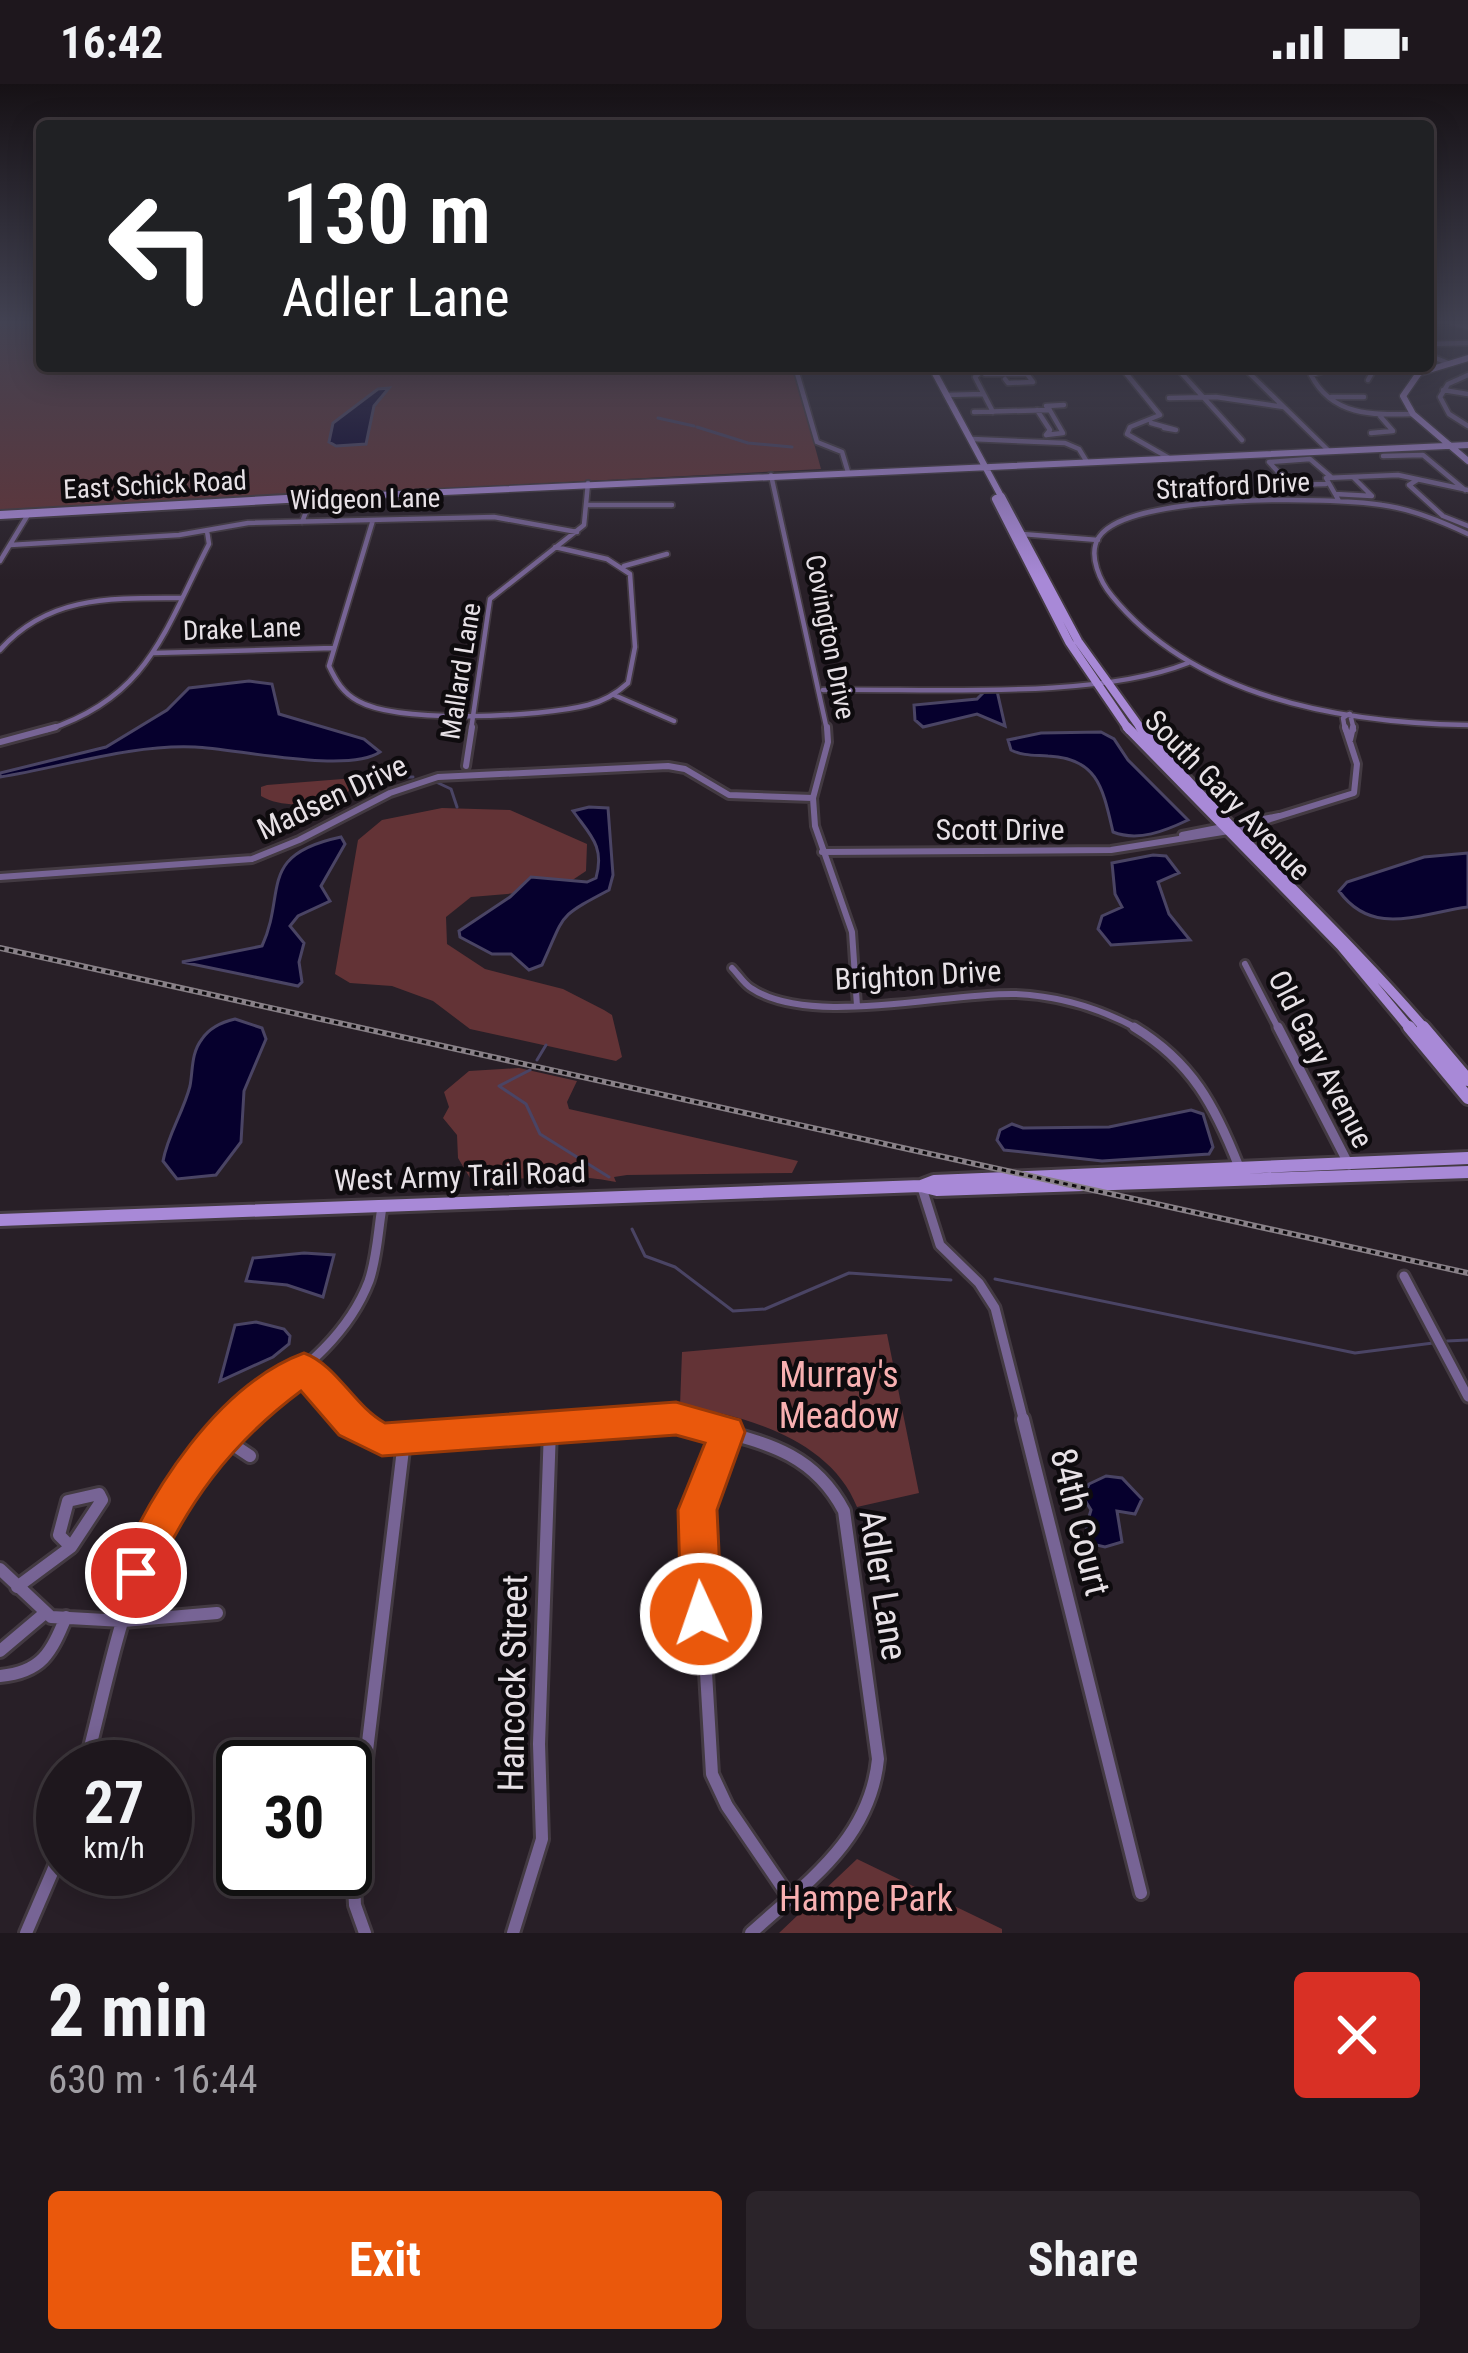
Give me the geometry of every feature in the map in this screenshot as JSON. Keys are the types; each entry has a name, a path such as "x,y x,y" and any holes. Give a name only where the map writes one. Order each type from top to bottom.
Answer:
{"main road":[{"name":"South Gary Avenue","path":"954,409 1098,681 1226,827 1412,1010 1468,1080"},
{"path":"1410,409 1468,461"},
{"name":"East Schick Road","path":"0,515 588,483 1468,445"},
{"name":"South Gary Avenue","path":"983,466 1098,681"},
{"name":"South Gary Avenue","path":"1320,918 1468,1098"},
{"name":"West Army Trail Road","path":"0,1220 921,1186 938,1190 1468,1158"},
{"name":"West Army Trail Road","path":"1242,1173 1468,1172"}],"street":[{"path":"808,409 817,442 822,448 842,452 848,472"},
{"path":"974,412 1012,409"},
{"path":"991,410 1041,409"},
{"path":"1045,438 1063,433 1050,409"},
{"path":"1156,409 1159,413 1149,422 1127,430 1134,441 1168,458"},
{"path":"1215,409 1242,440"},
{"path":"1286,409 1330,451"},
{"path":"1347,409 1413,414"},
{"path":"1037,410 1050,430 1045,438"},
{"path":"1371,433 1393,431 1378,415"},
{"path":"1149,422 1164,428"},
{"path":"969,436 1045,438 1074,446 1088,462"},
{"path":"1398,475 1381,457 1423,455 1467,491"},
{"path":"1301,497 1270,461 1310,460 1331,477"},
{"path":"1339,501 1324,480 1398,475 1467,491"},
{"path":"1334,494 1372,496 1352,476"},
{"name":"Covington Drive","path":"775,478 823,690 828,742 813,798 822,852 852,932 857,1006"},
{"path":"1418,479 1409,484 1443,516 1468,530"},
{"path":"578,532 587,519 588,483"},
{"path":"1290,485 1326,484"},
{"path":"302,521 312,497"},
{"name":"Stratford Drive","path":"1097,541 1106,528 1150,511 1339,501 1403,509 1468,530"},
{"path":"588,506 672,505"},
{"path":"0,561 29,513"},
{"name":"Widgeon Lane","path":"10,545 302,521 507,517 578,532"},
{"path":"373,520 333,647 330,674 351,697 405,714 574,708 614,695 630,681 635,667 632,581 623,567"},
{"path":"0,742 74,720 120,693 142,672 209,544 207,530"},
{"name":"Mallard Lane","path":"466,766 492,596 578,532"},
{"path":"1023,536 1097,541 1097,569 1120,610 1151,641 1188,663 1255,690 1349,713 1468,725"},
{"path":"556,547 623,567 667,554"},
{"path":"0,650 17,628 39,615 88,601 182,598"},
{"name":"Drake Lane","path":"153,653 333,647"},
{"path":"823,690 1098,681 1164,674 1188,663"},
{"path":"614,695 674,721"},
{"name":"Scott Drive","path":"822,852 1072,854 1280,816 1354,793 1360,771 1350,740 1355,733 1349,713"},
{"name":"Madsen Drive","path":"0,877 252,859 290,846 403,786 438,777 668,766 685,769 729,796 813,798"},
{"name":"Old Gary Avenue","path":"1245,964 1354,1176"},
{"name":"Brighton Drive","path":"733,968 737,978 762,991 824,1004 896,1007 1017,994 1065,1001 1111,1016 1154,1039 1196,1076 1217,1109 1242,1173"},
{"name":"84th Court","path":"921,1186 940,1245 979,1283 994,1308 1141,1893"},
{"path":"93,1740 123,1621 154,1528 182,1481 220,1436 341,1334 362,1302 371,1276 382,1206"},
{"path":"1404,1276 1468,1397"},
{"name":"Adler Lane","path":"304,1368 352,1424 382,1440 676,1419 800,1457 822,1473 838,1497 849,1546 878,1760 875,1794 860,1829 751,1933"},
{"name":"Hancock Street","path":"513,1933 542,1839 539,1744 550,1429"},
{"path":"727,1432 699,1502 697,1520 708,1756 727,1806 789,1897"},
{"path":"220,1436 250,1456"},
{"path":"365,1933 355,1905 353,1868 404,1441"},
{"path":"17,1587 73,1549 82,1541 102,1500 99,1494 68,1501 59,1534 73,1549"},
{"path":"0,1569 45,1613 123,1621 217,1612"},
{"path":"0,1651 45,1613"},
{"path":"0,1676 29,1674 45,1666 66,1617"},
{"path":"26,1933 42,1896"}],"green space":[{"path":"0,409 805,409 821,469 0,511"},
{"path":"355,778 347,794 315,803 281,803 261,796 261,787 267,785"},
{"path":"442,808 510,810 587,844 586,871 571,881 529,892 471,897 446,917 447,944 485,969 563,989 612,1015 622,1057 616,1061 470,1029 433,1001 392,986 350,983 335,974 358,840 382,820"},
{"path":"519,1068 577,1081 567,1102 569,1109 798,1161 792,1173 627,1175 614,1177 616,1182 536,1177 509,1180 502,1189 491,1190 488,1188 501,1181 470,1178 458,1158 457,1135 443,1118 449,1107 444,1092 469,1071"},
{"name":"Murray's Meadow","path":"887,1334 919,1493 857,1507 845,1484 807,1448 758,1424 680,1406 682,1352"},
{"name":"Hampe Park","path":"857,1859 1002,1929 1002,1933 779,1933"}],"shaded area":[{"path":"351,409 373,409 366,444 336,446 329,442 333,423"},
{"path":"249,681 272,684 279,714 364,739 380,752 365,758 318,761 171,747 0,777 0,773 106,747 167,710 189,688"},
{"path":"985,691 997,691 1005,726 977,714 923,727 915,720 914,705 977,699"},
{"path":"1101,732 1114,739 1128,760 1188,820 1142,835 1113,832 1101,790 1088,770 1065,758 1015,752 1008,740 1041,733"},
{"path":"608,808 613,875 609,890 565,918 542,965 529,970 511,954 492,954 460,937 459,931 531,877 587,882 596,878 597,849 573,811"},
{"path":"341,837 345,844 321,886 330,901 298,916 290,926 304,943 298,986 182,962 262,946 285,865 314,845"},
{"path":"1468,853 1468,907 1382,918 1352,905 1339,891 1347,882 1424,857"},
{"path":"1166,856 1179,873 1158,882 1169,914 1190,940 1111,945 1098,929 1102,916 1122,907 1115,894 1112,863"},
{"path":"235,1019 262,1028 266,1039 244,1091 241,1142 216,1175 177,1179 163,1161 190,1086 196,1050 213,1028"},
{"path":"1191,1110 1203,1114 1213,1147 1209,1154 1102,1161 1004,1150 997,1140 1000,1130 1012,1124 1023,1128 1109,1127"},
{"path":"334,1255 323,1297 287,1285 246,1281 253,1258"},
{"path":"256,1322 284,1329 289,1344 273,1357 220,1381 235,1325"},
{"path":"1106,1476 1122,1478 1142,1499 1135,1514 1117,1511 1122,1542 1105,1547 1092,1544 1086,1527 1091,1510 1083,1497 1089,1484"}],"waterway":[{"path":"658,418 694,426"},
{"path":"697,427 748,443 792,447"},
{"path":"355,778 413,777"},
{"path":"434,781 451,789 457,807"},
{"path":"537,1060 546,1045"},
{"path":"530,1070 499,1086 526,1104 540,1134 609,1177"},
{"path":"632,1229 645,1256 675,1267 733,1311 765,1309 849,1273 951,1280"},
{"path":"995,1279 1355,1353 1433,1343"},
{"path":"1447,1341 1468,1340"}],"railway":[{"path":"0,948 1468,1273"}],"route":[{"path":"136,1573 154,1528 182,1481 214,1441 304,1368 352,1424 382,1440 676,1419 727,1432 699,1502 701,1614"}]}
